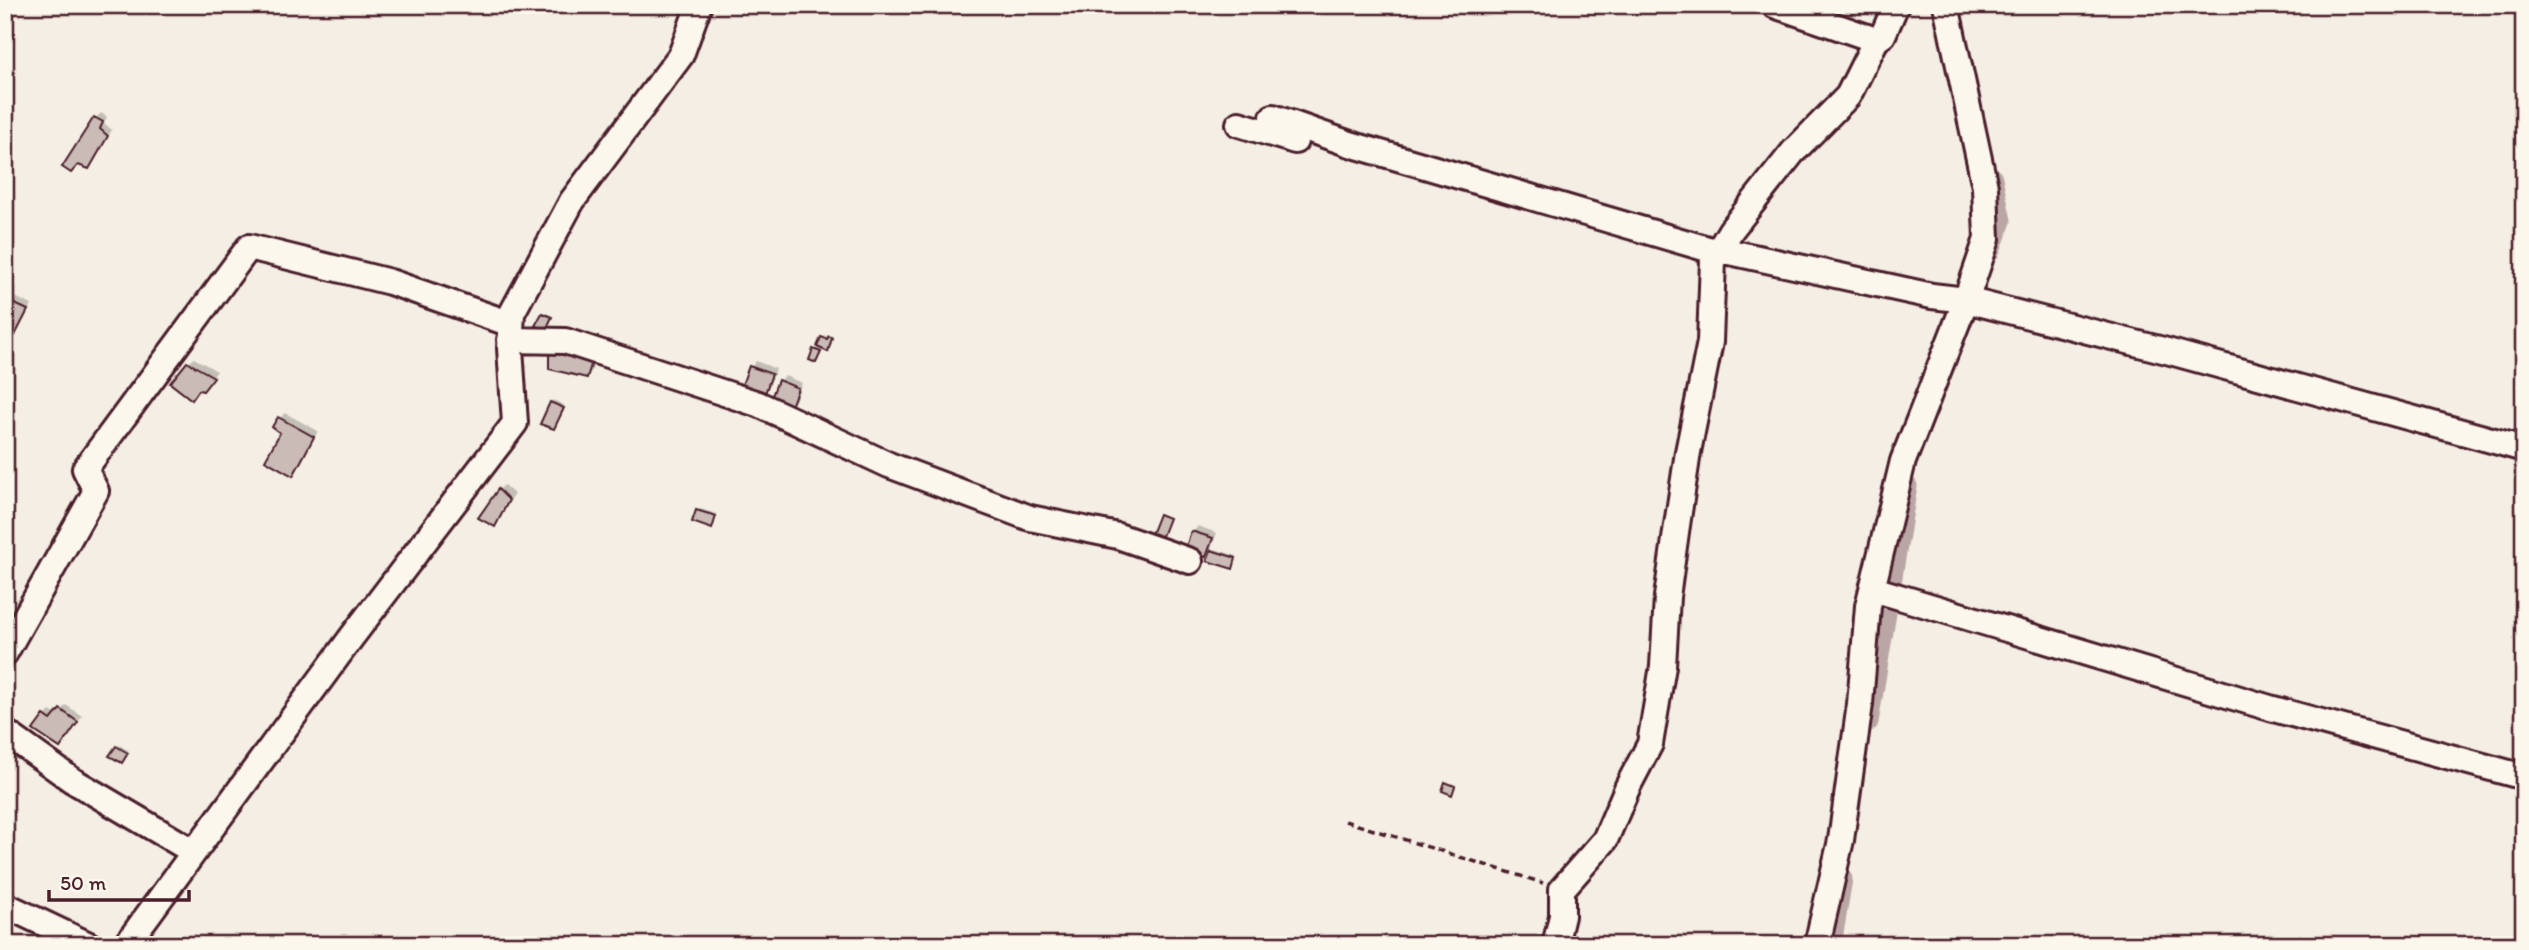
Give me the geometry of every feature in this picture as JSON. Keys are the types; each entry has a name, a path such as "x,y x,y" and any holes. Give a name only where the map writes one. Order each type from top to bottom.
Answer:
{"street":[{"path":"125,945 351,638 515,423 512,313 572,201 681,55 699,5"},
{"path":"1774,5 1876,40"},
{"path":"1555,945 1562,916 1562,889 1605,840 1650,744 1663,666 1667,597 1676,532 1688,452 1710,342 1713,260 1731,230 1793,152 1848,96 1876,40 1883,35 1896,5"},
{"path":"1817,945 1841,840 1860,704 1868,606 1903,461 1987,239 1985,187 1946,5"},
{"path":"1273,117 1350,144 1718,252 1813,269 1932,296 1966,300 2167,351 2524,449"},
{"path":"1239,124 1423,181 1449,173"},
{"path":"5,653 96,491 85,469 249,247 390,282 511,332 565,341 758,404 889,465 1030,518 1118,536 1190,562"},
{"path":"1873,589 2270,708 2524,778"},
{"path":"5,732 72,780 194,852"},
{"path":"5,905 89,945"}],"path":[{"path":"1345,821 1562,889"}],"building":[{"path":"94,117 103,122 100,129 108,136 89,169 78,165 71,173 62,167"},
{"path":"6,300 28,310 5,355 5,302"},
{"path":"542,313 552,317 546,330 535,326"},
{"path":"829,336 832,338 828,352 817,347 821,337 827,339"},
{"path":"549,347 593,358 587,378 549,369"},
{"path":"813,349 821,352 816,363 809,360"},
{"path":"187,362 214,377 192,400 170,383"},
{"path":"749,366 772,374 763,399 740,390"},
{"path":"778,380 798,388 790,409 770,401"},
{"path":"550,402 564,408 554,429 540,424"},
{"path":"278,417 314,437 293,476 265,460 280,433 272,427"},
{"path":"498,489 509,500 495,527 478,518"},
{"path":"696,510 716,516 712,529 692,522"},
{"path":"1159,514 1169,518 1160,541 1150,537"},
{"path":"1191,531 1213,538 1206,557 1185,550"},
{"path":"1211,550 1236,558 1233,569 1207,561"},
{"path":"60,709 78,722 60,748 33,730 44,715 51,720"},
{"path":"116,746 128,753 122,763 109,756"},
{"path":"1445,782 1455,786 1452,795 1442,791"}],"waterway":[{"path":"1990,253 2002,221 1993,178"},
{"path":"1869,722 1908,486"},
{"path":"1832,945 1843,879"}]}
